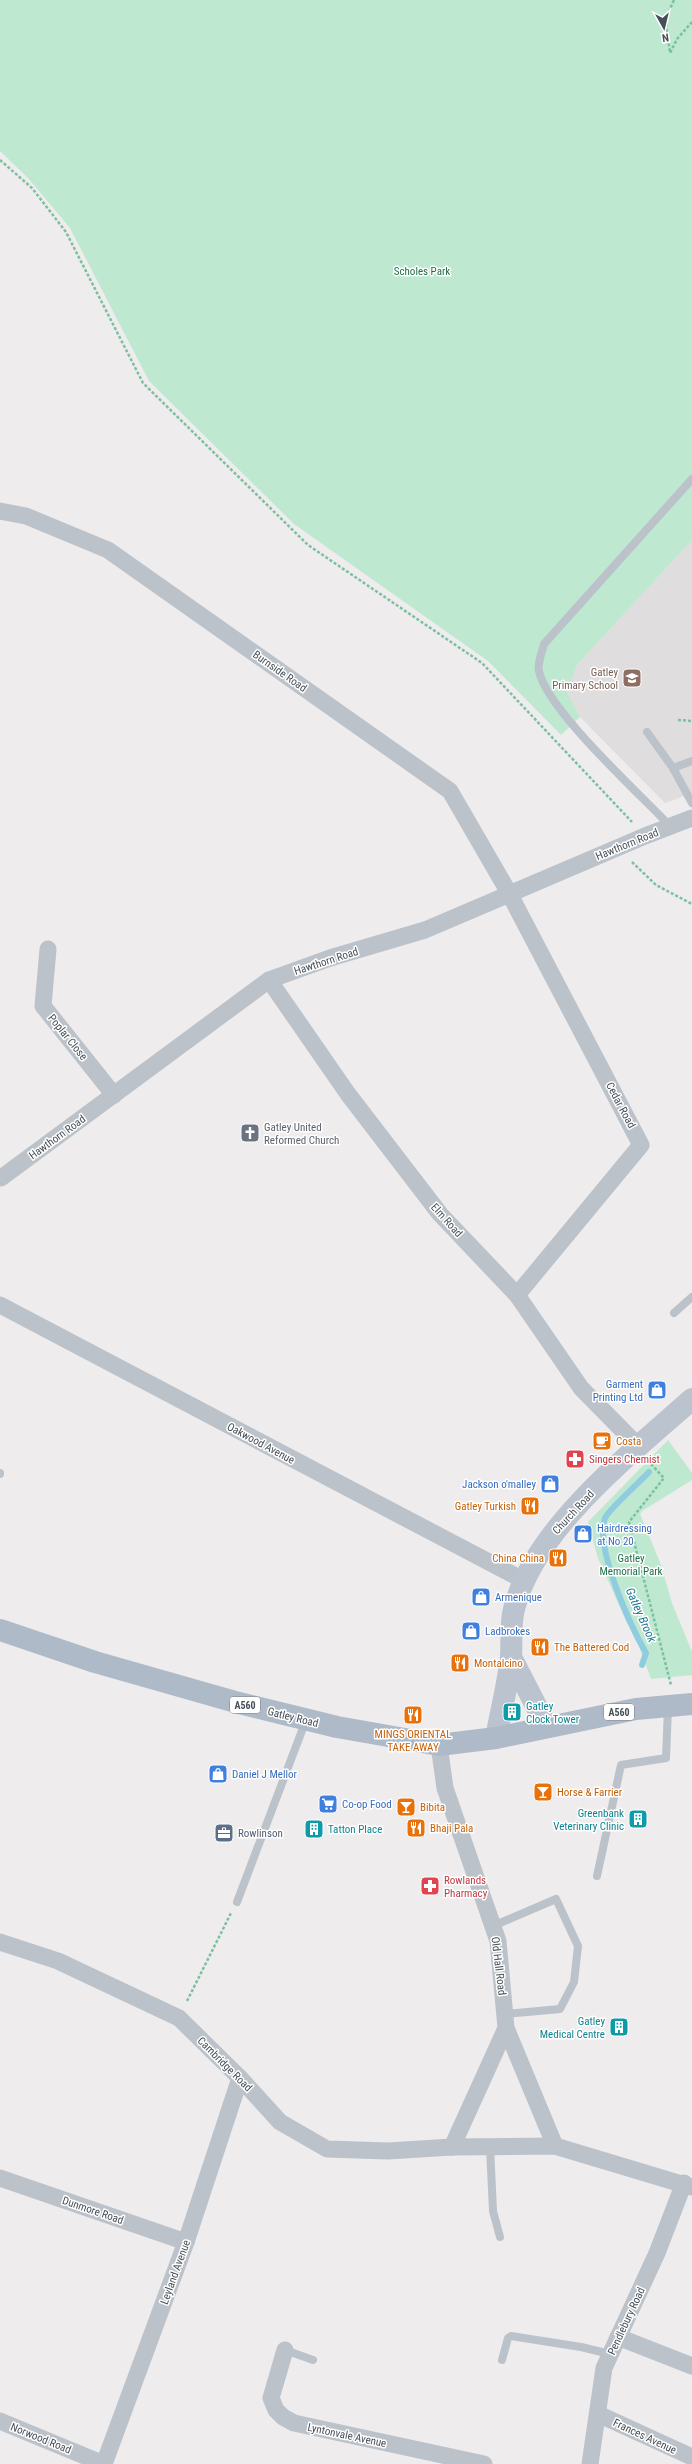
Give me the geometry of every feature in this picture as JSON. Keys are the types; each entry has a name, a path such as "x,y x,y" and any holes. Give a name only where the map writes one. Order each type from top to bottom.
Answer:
{"main road":[{"name":"Gatley Road","path":"0,1630 95,1662 306,1720 439,1745 496,1738 547,1727"},
{"name":"A560","path":"547,1727 679,1704"}],"street":[{"name":"Burnside Road","path":"0,511 26,516 108,550 450,791 509,893"},
{"name":"Hawthorn Road","path":"1,1178 269,980 330,958 425,930 509,893 692,818"},
{"name":"Cedar Road","path":"509,893 642,1145 517,1295"},
{"name":"Poplar Close","path":"48,949 43,1006 114,1095"},
{"name":"Elm Road","path":"269,980 348,1094 440,1214 517,1295 581,1388 638,1448"},
{"name":"Oakwood Avenue","path":"0,1305 523,1580"},
{"name":"Church Road","path":"496,1738 511,1657 513,1610 523,1580 553,1532 638,1448 692,1399"},
{"name":"Church Road","path":"511,1657 547,1727"},
{"name":"Old Hall Road","path":"439,1745 445,1788 498,1941 506,2021 555,2146"},
{"name":"Cambridge Road","path":"0,1942 58,1961 178,2018 240,2078 280,2122 328,2149 388,2151 452,2147"},
{"name":"Old Hall Road","path":"452,2147 506,2021"},
{"name":"Leyland Avenue","path":"104,2464 186,2242 240,2078"},
{"path":"452,2147 555,2146 688,2185"},
{"name":"Dunmore Road","path":"0,2178 186,2242"},
{"name":"Pendlebury Road","path":"590,2464 604,2368 688,2185"},
{"path":"618,2336 692,2366"},
{"name":"Lyntonvale Avenue","path":"286,2350 271,2398 272,2404 283,2417 311,2428 484,2464"},
{"name":"Frances Avenue","path":"598,2414 692,2457"},
{"name":"Norwood Road","path":"0,2421 104,2464"}],"lane":[{"path":"670,826 564,715 547,691 538,670 544,644 692,479"},
{"path":"646,732 673,768 692,802"},
{"path":"673,768 692,761"},
{"path":"674,1313 692,1296"},
{"path":"597,1876 620,1765 666,1758 679,1704"},
{"path":"237,1902 306,1720"},
{"path":"493,1926 556,1899 578,1946 574,1982 560,2009 506,2021"},
{"path":"490,2147 493,2211 500,2237"},
{"path":"502,2360 508,2338 511,2336 574,2346 610,2354"},
{"path":"286,2350 313,2360"}],"path":[{"path":"674,0 666,16 665,27 670,53 677,39 692,22"},
{"path":"0,160 32,188 66,232 143,383 308,545 482,663 645,836"},
{"path":"678,720 692,721"},
{"path":"617,848 656,885 692,904"},
{"path":"638,1448 664,1478 629,1522 647,1598 679,1704"},
{"path":"178,2018 237,1902"}],"shaded area":[{"name":"Gatley Primary School","path":"692,540 692,793 665,803 580,717 567,692 577,665"}],"green space":[{"name":"Scholes Park","path":"0,0 692,0 692,540 577,665 567,692 580,717 561,735 488,661 294,524 149,381 70,228 28,178 0,151"},
{"name":"Gatley Memorial Park","path":"668,1440 692,1473 692,1480 642,1511 640,1514 661,1565 672,1603 692,1652 692,1675 651,1679 630,1622 627,1623 598,1558 588,1522"}],"waterway":[{"name":"Gatley Brook","path":"642,1665 646,1653 639,1641 616,1587 609,1567 603,1531 605,1518 608,1514 649,1472"}],"place":[{"name":"Gatley Primary School","path":"632,678"},
{"name":"Gatley United Reformed Church","path":"250,1133"},
{"name":"Garment Printing Ltd","path":"657,1390"},
{"name":"Costa","path":"602,1441"},
{"name":"Singers Chemist","path":"575,1459"},
{"name":"Jackson o'malley","path":"550,1484"},
{"name":"Gatley Turkish","path":"530,1506"},
{"name":"Hairdressing at No 20","path":"583,1534"},
{"name":"China China","path":"558,1558"},
{"name":"Armenique","path":"481,1597"},
{"name":"Ladbrokes","path":"471,1631"},
{"name":"The Battered Cod","path":"540,1647"},
{"name":"Montalcino","path":"460,1663"},
{"name":"Gatley Clock Tower","path":"512,1712"},
{"name":"MINGS ORIENTAL TAKE AWAY","path":"413,1715"},
{"name":"Daniel J Mellor","path":"218,1774"},
{"name":"Horse & Farrier","path":"543,1792"},
{"name":"Co-op Food","path":"328,1804"},
{"name":"Bibita","path":"406,1807"},
{"name":"Greenbank Veterinary Clinic","path":"638,1819"},
{"name":"Bhaji Pala","path":"416,1828"},
{"name":"Tatton Place","path":"314,1829"},
{"name":"Rowlinson","path":"224,1833"},
{"name":"Rowlands Pharmacy","path":"430,1886"},
{"name":"Gatley Medical Centre","path":"619,2027"}]}
